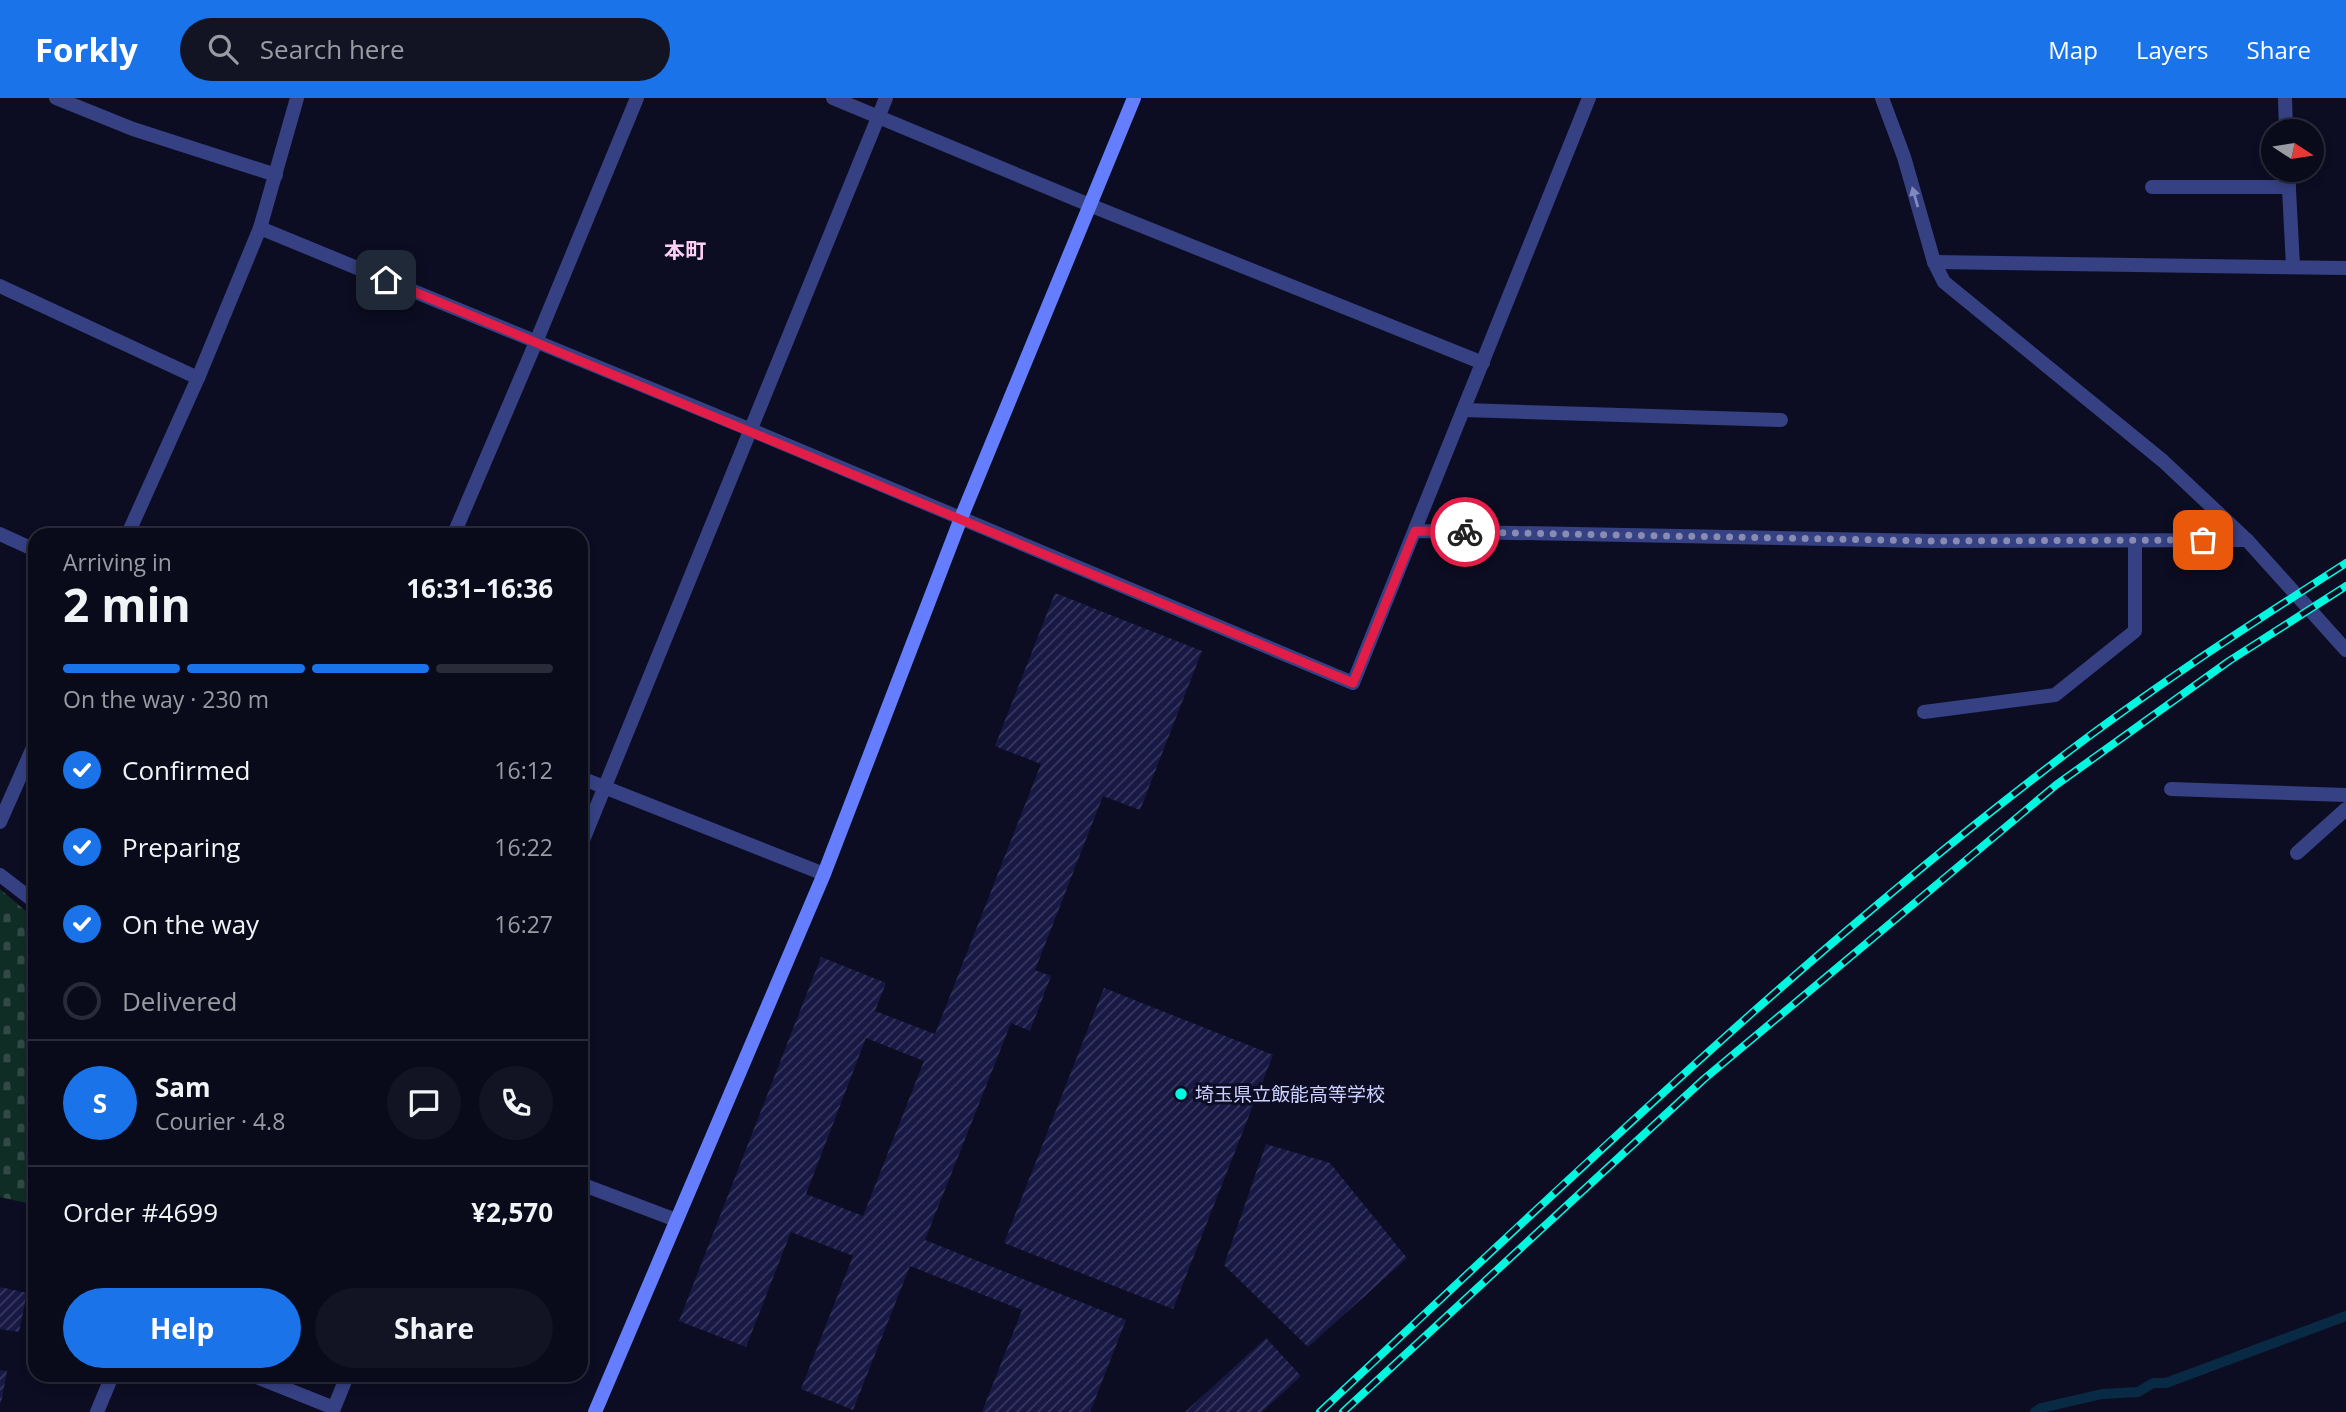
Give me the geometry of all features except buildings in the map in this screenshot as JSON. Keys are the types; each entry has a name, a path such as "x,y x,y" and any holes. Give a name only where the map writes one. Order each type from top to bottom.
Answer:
{"street":[{"path":"56,98 134,129 276,176"},
{"path":"131,528 198,378 260,228 297,98"},
{"path":"456,528 637,98"},
{"path":"833,98 1091,206 1483,363"},
{"path":"588,828 886,98"},
{"path":"595,1412 824,874 961,519 1134,98"},
{"path":"260,228 751,430 1353,683 1589,98"},
{"path":"1882,98 1904,157 1934,262 1944,282 2163,461 2248,540 2346,650"},
{"path":"2285,98 2286,119"},
{"path":"2289,182 2293,266"},
{"path":"2152,187 2289,187"},
{"path":"1934,262 2346,268"},
{"path":"0,286 198,378"},
{"path":"1464,410 1781,420"},
{"path":"1415,531 1932,541 2248,540"},
{"path":"0,534 28,547"},
{"path":"1924,712 2055,695 2135,631 2135,541"},
{"path":"0,822 28,759"},
{"path":"588,781 824,874"},
{"path":"2171,789 2346,795"},
{"path":"2297,853 2346,809"},
{"path":"0,874 28,896"},
{"path":"588,1187 676,1220"},
{"path":"97,1412 110,1382"},
{"path":"269,1382 334,1408 345,1382"}],"green space":[{"path":"0,889 28,913 28,1203 0,1197"}],"waterway":[{"path":"2035,1412 2041,1408 2102,1394 2138,1392 2153,1383 2166,1383 2346,1316"}],"railway":[{"path":"1320,1412 1674,1083 1763,1003 1947,847 2116,717 2230,638 2346,563"},
{"path":"1343,1412 1704,1079 2056,785 2229,661 2346,586"}],"way so far":[{"path":"1465,532 1932,541 2203,540"}],"place":[{"name":"埼玉県立飯能高等学校","path":"1181,1094"}],"district":[{"name":"本町","path":"685,250"}],"route":[{"path":"386,280 1353,683 1415,531 1465,532"}]}
